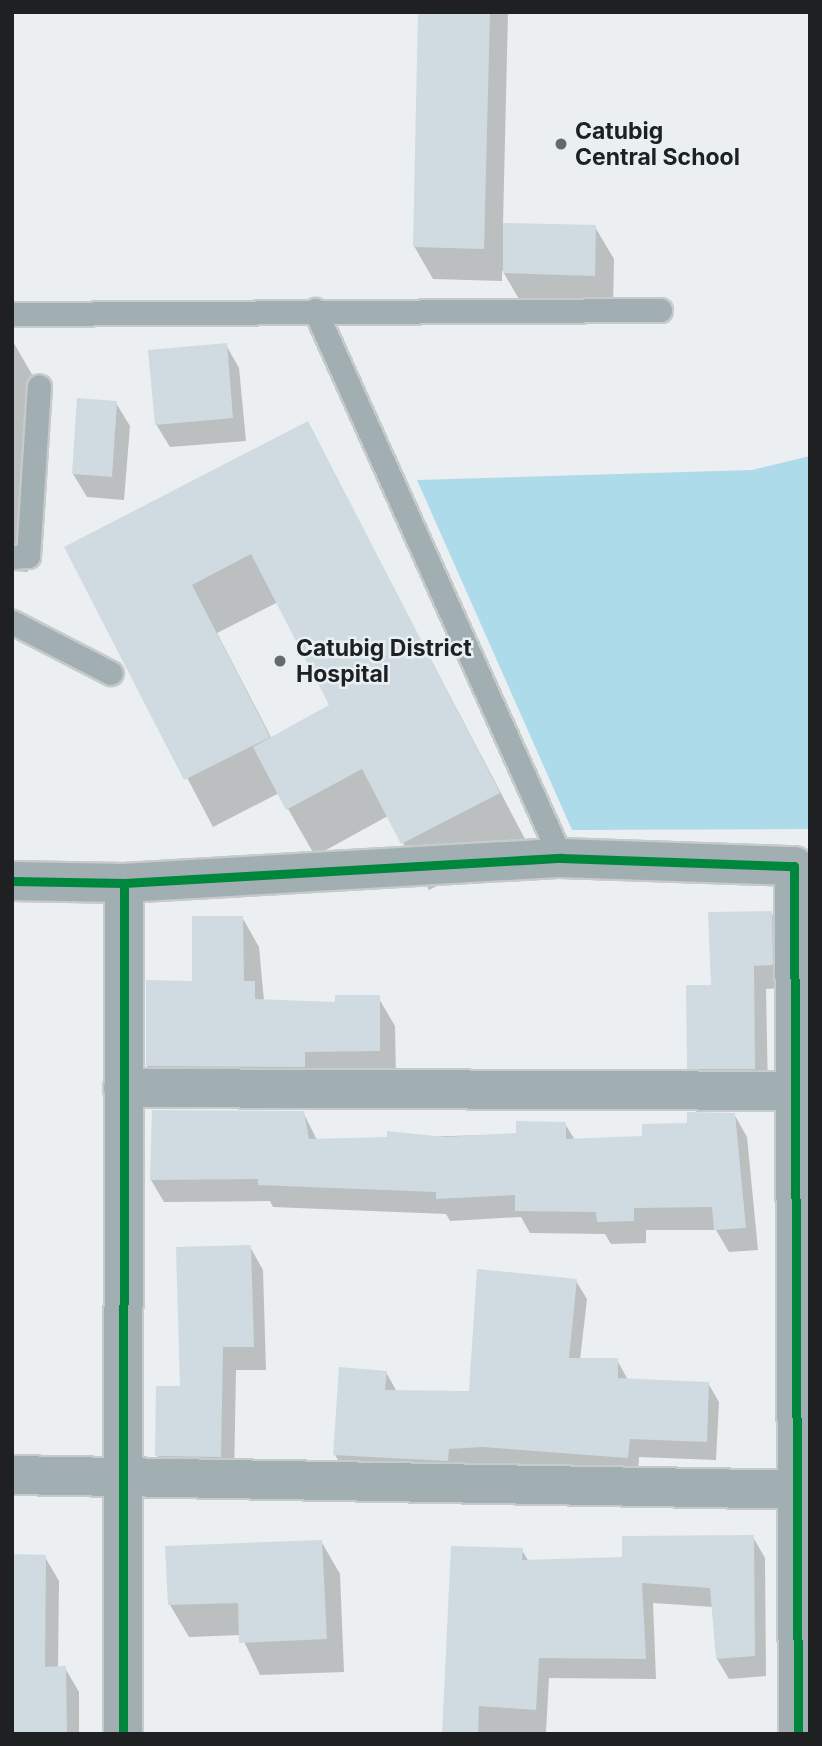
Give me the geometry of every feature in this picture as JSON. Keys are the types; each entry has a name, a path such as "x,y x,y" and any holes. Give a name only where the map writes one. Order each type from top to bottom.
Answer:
{"street":[{"path":"12,881 124,883 561,858 794,866 804,1490 798,1734"},
{"path":"124,883 124,1734"},
{"path":"123,1088 798,1091"},
{"path":"12,1475 804,1490"}],"lane":[{"path":"12,314 314,310 660,310"},
{"path":"314,310 561,858"},
{"path":"12,557 28,555 39,386"},
{"path":"12,622 111,673"}],"shaded area":[{"path":"810,456 810,829 572,830 417,480 752,470"}],"building":[{"path":"418,12 490,12 484,249 413,247"},
{"path":"503,223 596,225 595,276 503,273"},
{"path":"227,343 233,418 155,425 148,350"},
{"path":"77,398 117,401 112,477 72,474"},
{"name":"Catubig District Hospital","path":"308,421 500,793 401,844 362,769 286,810 253,747 329,705 251,554 192,585 270,737 184,780 64,547"},
{"path":"772,911 773,965 754,966 755,1069 687,1069 686,985 711,985 708,912"},
{"path":"192,916 243,916 244,981 255,981 255,999 335,1002 335,995 380,995 380,1051 305,1052 305,1067 146,1066 146,980 192,981"},
{"path":"152,1110 304,1111 309,1139 387,1137 387,1131 445,1137 516,1133 516,1121 566,1122 566,1139 642,1136 642,1124 687,1123 687,1112 735,1113 746,1228 714,1230 712,1207 634,1208 634,1221 597,1222 596,1212 515,1211 515,1195 436,1199 436,1192 258,1185 258,1179 150,1180"},
{"path":"251,1245 254,1347 223,1347 221,1457 155,1456 156,1386 180,1386 176,1247"},
{"path":"477,1269 577,1279 569,1358 618,1358 618,1378 709,1382 707,1442 630,1439 628,1458 482,1447 449,1449 448,1461 333,1455 339,1367 387,1371 385,1390 469,1391"},
{"path":"754,1535 755,1656 716,1659 710,1588 642,1583 646,1659 539,1658 536,1710 479,1706 478,1734 442,1734 451,1546 523,1548 522,1560 622,1557 622,1536"},
{"path":"322,1540 327,1639 239,1643 238,1603 168,1605 165,1546"},
{"path":"12,1554 46,1555 45,1667 66,1666 67,1734 12,1734"}],"cycle path":[{"path":"12,881 124,883 561,858 794,866 798,1734"},
{"path":"123,1734 124,883"}],"place":[{"name":"Catubig Central School","path":"561,144"},
{"name":"Catubig District Hospital","path":"280,661"}]}
